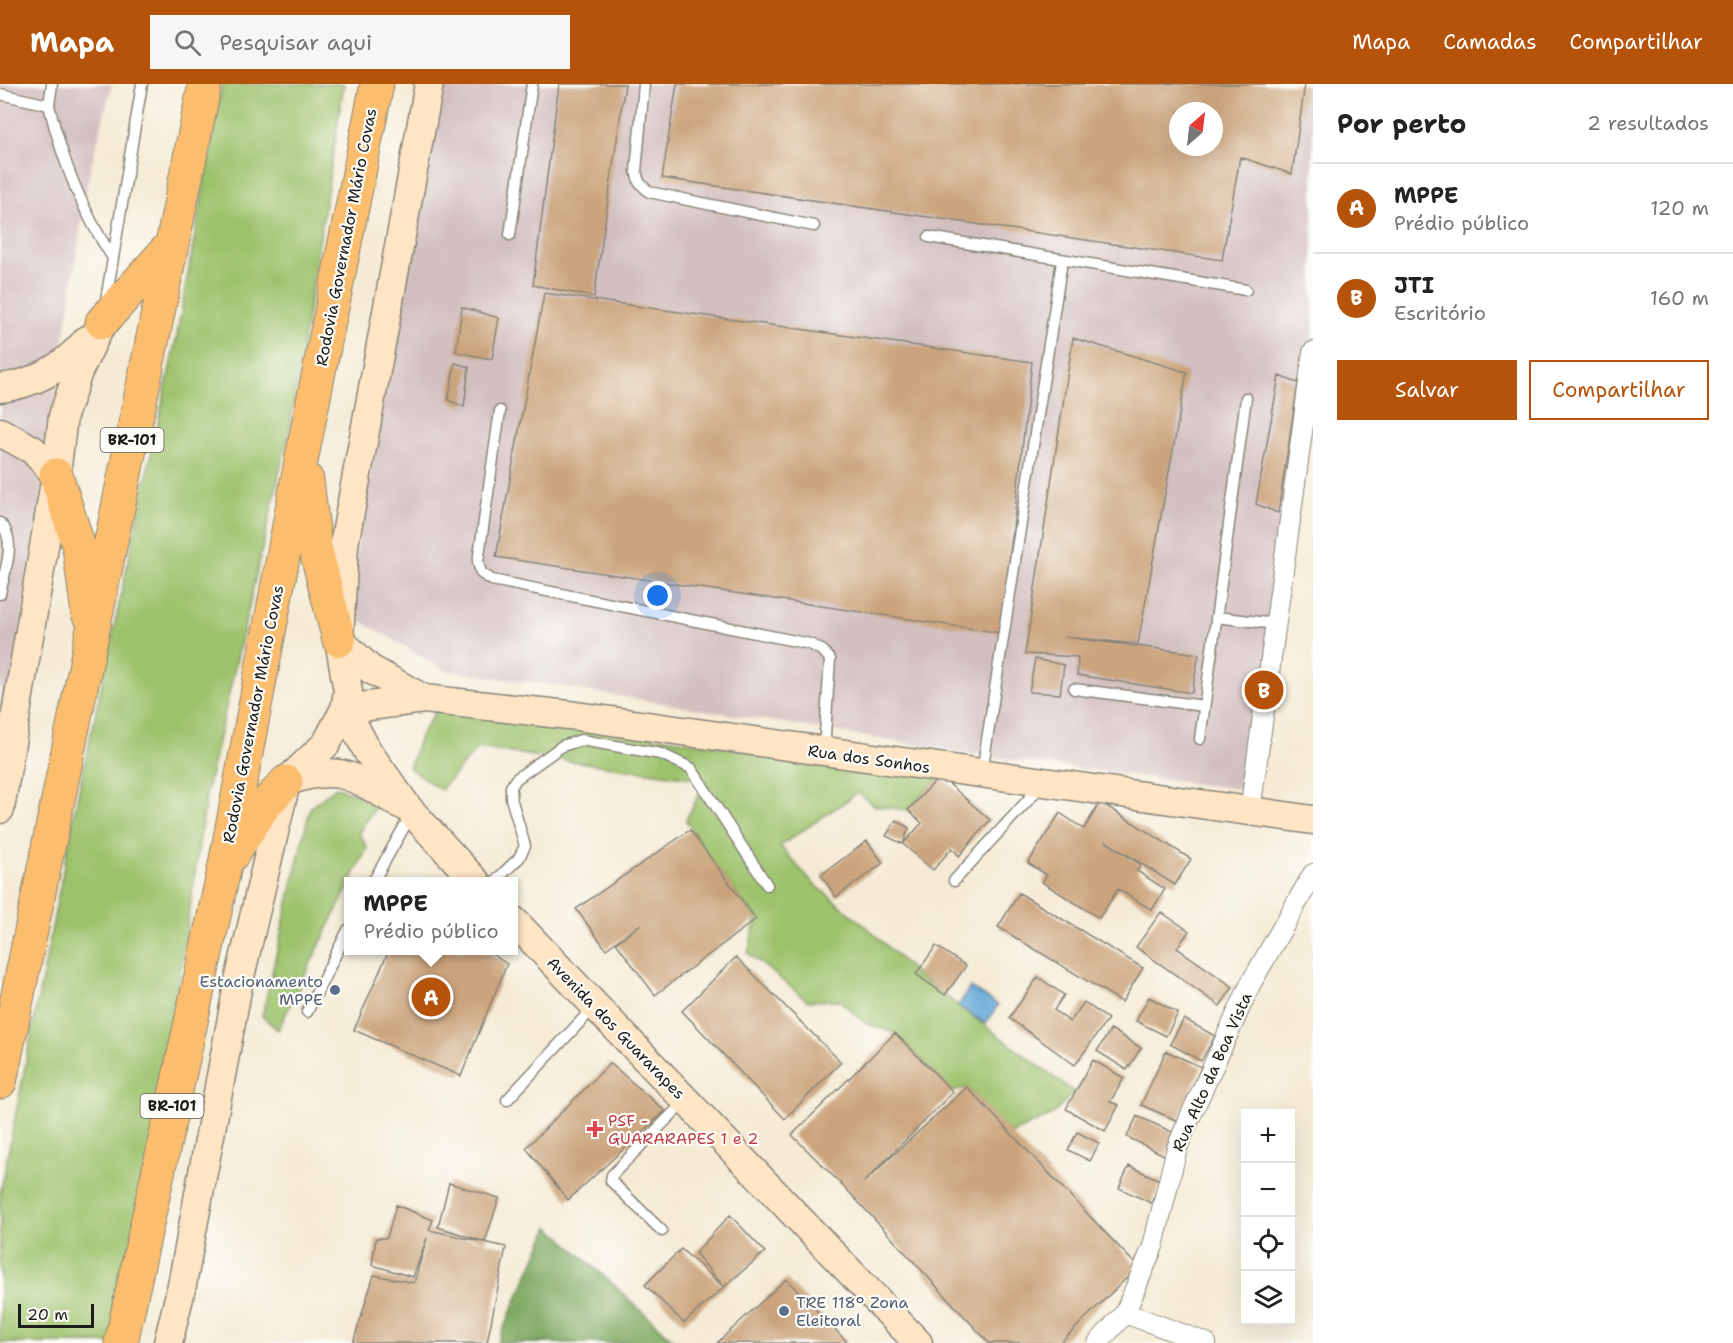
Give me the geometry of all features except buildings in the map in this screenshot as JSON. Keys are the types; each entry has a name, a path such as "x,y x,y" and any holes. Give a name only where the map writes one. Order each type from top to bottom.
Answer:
{"highway":[{"name":"BR-101","path":"0,1082 205,84"},
{"name":"Rodovia Governador Mário Covas","path":"121,1343 224,870 303,446 377,84"},
{"path":"102,322 173,243"},
{"path":"303,446 315,547 324,591 339,640"},
{"path":"56,475 79,547 92,637"},
{"path":"224,870 263,807 286,782"}],"main road":[{"path":"168,1343 182,1285 238,985 286,782 326,744 345,709 348,691 339,640 346,526 429,84"},
{"path":"0,388 20,385 48,374 77,351 102,322"},
{"path":"0,804 56,475 60,430 66,405 102,322"},
{"path":"0,432 33,450 56,475"},
{"name":"Rua dos Sonhos","path":"339,640 370,669 424,699"},
{"name":"Rua dos Sonhos","path":"345,709 424,699 569,715 981,775 1313,820"},
{"path":"345,709 368,752 411,810 471,877"},
{"path":"286,782 312,774 338,772 350,776 411,810"},
{"name":"Avenida dos Guararapes","path":"518,926 918,1343"}],"street":[{"path":"1250,812 1313,352"},
{"name":"Rua Alto da Boa Vista","path":"1098,1343 1125,1313 1153,1246 1177,1148 1190,1117 1251,984 1313,874"},
{"path":"1125,1313 1206,1343"}],"lane":[{"path":"52,84 49,105 58,142 89,222 113,258"},
{"path":"102,322 142,84"},
{"path":"510,235 532,84"},
{"path":"644,84 636,171 639,182 649,192 814,226"},
{"path":"0,94 49,105"},
{"path":"929,237 1246,290"},
{"path":"981,775 1062,261"},
{"path":"1200,739 1246,398"},
{"path":"500,411 478,562 481,573 492,580 810,644 823,651 830,659 824,752"},
{"path":"0,523 7,530 10,543 0,594"},
{"path":"1216,617 1276,624"},
{"path":"1074,689 1204,706"},
{"path":"499,877 519,858 525,846 511,798 511,787 516,779 562,746 581,740 661,754 691,768 767,885"},
{"path":"954,881 1043,783"},
{"path":"376,877 411,810"},
{"path":"307,1012 344,938"},
{"path":"507,1100 595,1006"},
{"path":"662,1231 611,1181 612,1175 685,1101"}],"shaded area":[{"path":"0,84 112,84 88,179 0,770"},
{"path":"438,84 1313,84 1313,387 1254,791 990,757 557,686 447,671 355,618 351,584"}],"green space":[{"path":"222,84 344,84 290,427 207,790 153,1162 119,1343 0,1343 0,1195 77,799 177,335"},
{"path":"438,707 940,776 908,810 875,806 858,793 780,846 812,882 870,930 916,974 1074,1092 1052,1115 1010,1134 967,1087 953,1092 895,1033 865,1023 839,1000 808,1001 748,953 756,919 702,848 686,820 706,780 477,748 441,790 409,768 420,736"},
{"path":"336,787 379,802 359,832 367,848 353,877 344,877 344,895 278,1030 262,1016 310,808"},
{"path":"549,1227 561,1237 677,1343 497,1343"}],"water":[{"path":"970,987 998,1005 986,1024 958,1006"}],"place":[{"name":"JTI","path":"1264,690"},
{"name":"Estacionamento MPPE","path":"335,990"},
{"name":"MPPE","path":"431,997"},
{"name":"PSF - GUARARAPES 1 e 2","path":"595,1129"},
{"name":"TRE 118° Zona Eleitoral","path":"784,1311"}]}
